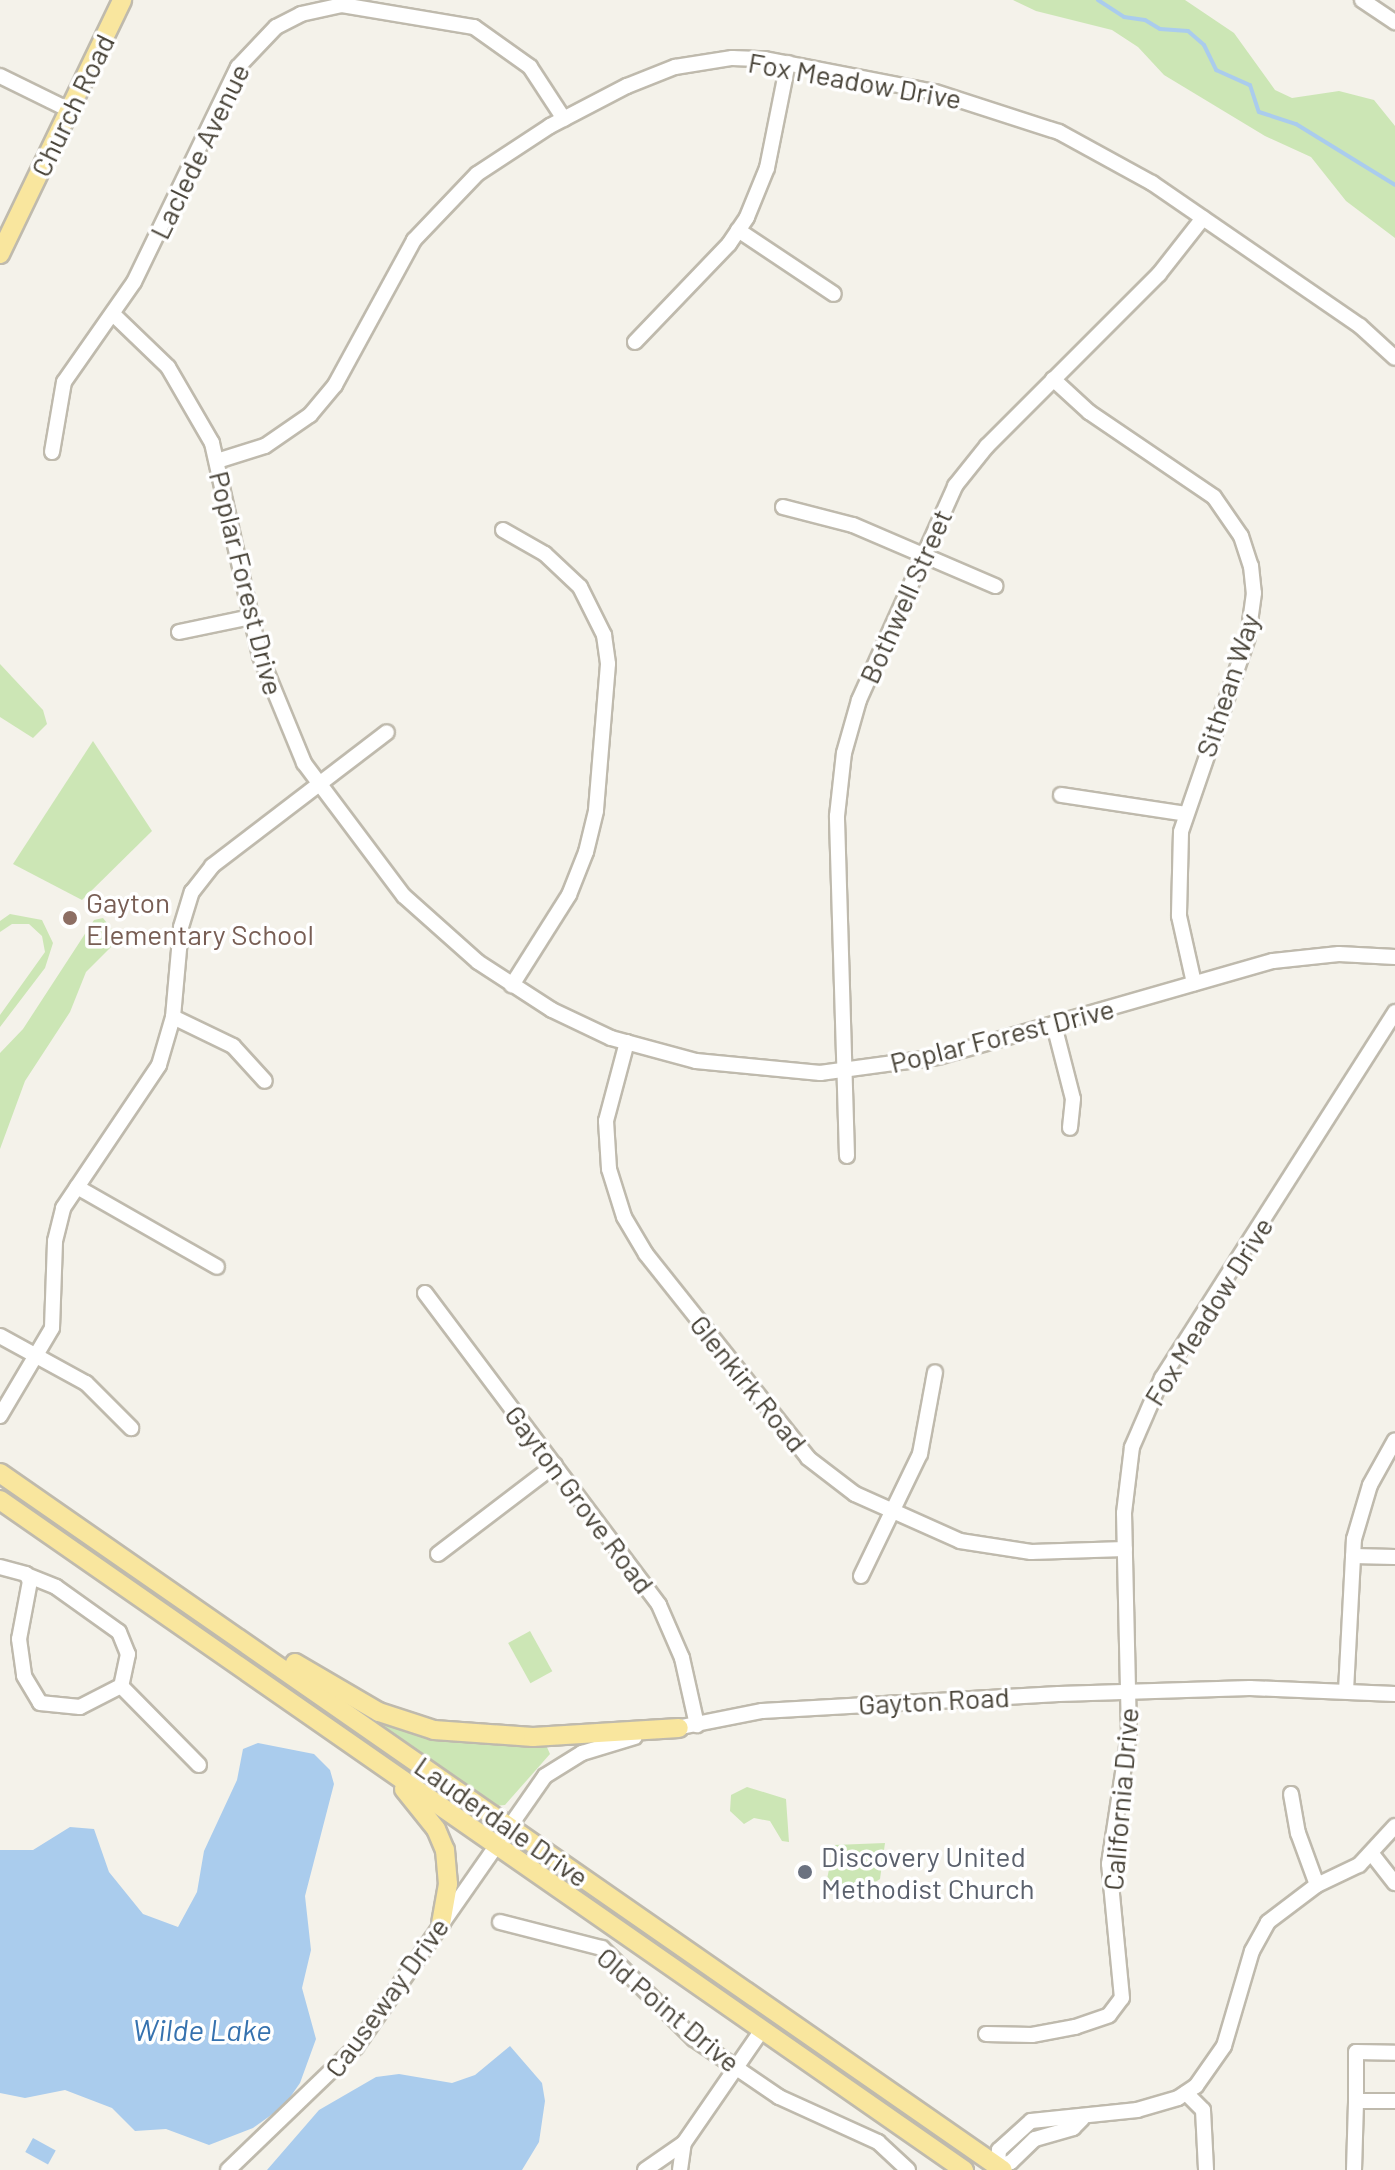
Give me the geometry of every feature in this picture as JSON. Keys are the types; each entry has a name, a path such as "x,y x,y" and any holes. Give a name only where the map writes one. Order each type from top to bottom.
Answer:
{"main road":[{"name":"Church Road","path":"0,254 122,0"},
{"name":"Lauderdale Drive","path":"0,1473 999,2169"},
{"name":"Lauderdale Drive","path":"0,1500 964,2170"},
{"path":"225,1627 364,1705 416,1726 513,1737 688,1726"},
{"path":"387,1768 429,1819 445,1850 448,1884 441,1922"}],"street":[{"path":"1362,0 1395,22"},
{"name":"Laclede Avenue","path":"52,452 64,382 114,315 238,67 257,42 289,18 342,5 474,27 520,56 564,119"},
{"name":"Fox Meadow Drive","path":"217,461 265,446 310,415 335,385 390,275 422,229 477,174 564,119 675,67 732,58 788,63 935,92 1022,117 1107,156 1203,218 1360,326 1395,358"},
{"path":"635,342 738,230 767,168 788,63"},
{"path":"0,76 69,110"},
{"name":"Bothwell Street","path":"847,1156 840,772 859,700 946,502 975,459 1159,274 1203,218"},
{"path":"738,230 834,294"},
{"name":"Poplar Forest Drive","path":"114,315 176,377 203,422 217,461 271,693 318,784 404,896 458,947 552,1010 627,1042 717,1065 784,1072 845,1071 938,1057 1194,983 1303,956 1395,957"},
{"name":"Sithean Way","path":"1053,379 1089,412 1214,497 1246,547 1253,615 1186,814 1177,891 1194,983"},
{"path":"783,507 853,525 995,586"},
{"path":"503,530 545,554 580,587 596,614 608,664 596,811 586,852 569,895 512,985"},
{"path":"179,632 251,617"},
{"path":"0,1416 39,1355 55,1317 56,1229 77,1187 149,1084 173,1017 181,927 197,883 212,866 387,732"},
{"path":"1061,795 1186,814"},
{"name":"Fox Meadow Drive","path":"1129,1691 1125,1549 1129,1461 1153,1394 1395,1012"},
{"path":"173,1017 233,1046 265,1081"},
{"path":"1054,1025 1073,1099 1070,1128"},
{"name":"Glenkirk Road","path":"627,1042 609,1100 606,1144 615,1193 631,1230 786,1436 832,1478 934,1533 982,1546 1031,1552 1125,1549"},
{"path":"77,1187 217,1267"},
{"name":"Gayton Grove Road","path":"425,1293 659,1605 682,1658 688,1726"},
{"path":"0,1336 86,1383 131,1428"},
{"path":"861,1576 920,1454 935,1372"},
{"path":"1346,1691 1353,1556 1363,1504 1395,1440"},
{"path":"438,1554 555,1465"},
{"path":"1353,1556 1395,1557"},
{"path":"0,1567 56,1587 119,1632 128,1654 121,1686"},
{"path":"29,1576 19,1639 24,1676 40,1703 80,1707 121,1686"},
{"path":"121,1686 199,1765"},
{"name":"Gayton Road","path":"509,1825 537,1785 568,1759 688,1726 762,1711 1129,1691 1346,1691 1395,1694"},
{"name":"California Drive","path":"986,2034 1032,2035 1075,2027 1109,2015 1122,1998 1109,1864 1127,1757 1129,1691"},
{"path":"1291,1794 1298,1833 1317,1885"},
{"name":"Causeway Drive","path":"228,2170 356,2047 509,1825"},
{"path":"999,2169 1035,2139 1073,2128 1082,2119 1161,2105 1186,2093 1206,2075 1224,2046 1263,1930 1286,1904 1372,1854 1395,1826"},
{"path":"1372,1854 1395,1883"},
{"name":"Old Point Drive","path":"500,1922 602,1948 694,2039 779,2097 878,2142 908,2170"},
{"path":"645,2170 684,2143 762,2030"},
{"path":"1354,2170 1356,2052 1395,2053"},
{"path":"1186,2093 1205,2117 1206,2170"},
{"path":"1356,2101 1395,2101"},
{"path":"680,2170 684,2143"}],"green space":[{"path":"1013,0 1185,0 1234,33 1275,90 1292,98 1339,91 1374,100 1395,126 1395,238 1346,201 1311,157 1265,136 1164,75 1138,47 1112,30 1036,11"},
{"path":"0,664 43,710 47,724 33,738 0,717"},
{"path":"93,741 152,831 82,900 13,864"},
{"path":"10,914 42,920 53,943 45,968 0,1027 0,1015 45,952 42,936 29,924 12,924 0,932 0,921"},
{"path":"103,918 119,939 86,972 70,1012 25,1081 0,1149 0,1053 23,1029 94,920"},
{"path":"80,1543 142,1582 393,1757 323,1716"},
{"path":"530,1631 552,1671 530,1683 508,1643"},
{"path":"385,1724 417,1734 546,1745 550,1754 505,1805 494,1806 381,1728"},
{"path":"747,1787 786,1799 789,1842 782,1841 770,1821 754,1818 744,1824 730,1811 731,1795"},
{"path":"885,1843 880,1879 863,1890 859,1899 826,1884 834,1845"}],"water":[{"name":"Wilde Lake","path":"258,1743 314,1754 330,1770 334,1784 305,1896 311,1950 302,1988 316,2039 300,2083 284,2106 253,2128 209,2145 166,2129 135,2131 112,2108 65,2090 25,2098 0,2093 0,1850 33,1850 70,1827 94,1829 109,1872 143,1914 178,1927 197,1892 204,1851 237,1780 243,1749"},
{"name":"Wilde Lake","path":"510,2046 542,2083 545,2101 539,2142 522,2170 267,2170 319,2110 376,2077 399,2074 452,2083 475,2075"},
{"path":"33,2138 56,2151 48,2165 25,2152"}],"waterway":[{"path":"1098,0 1124,17 1145,20 1160,29 1188,31 1204,45 1216,70 1250,85 1259,112 1296,124 1395,185"}],"place":[{"name":"Gayton Elementary School","path":"70,918"},
{"name":"Discovery United Methodist Church","path":"805,1872"}]}
